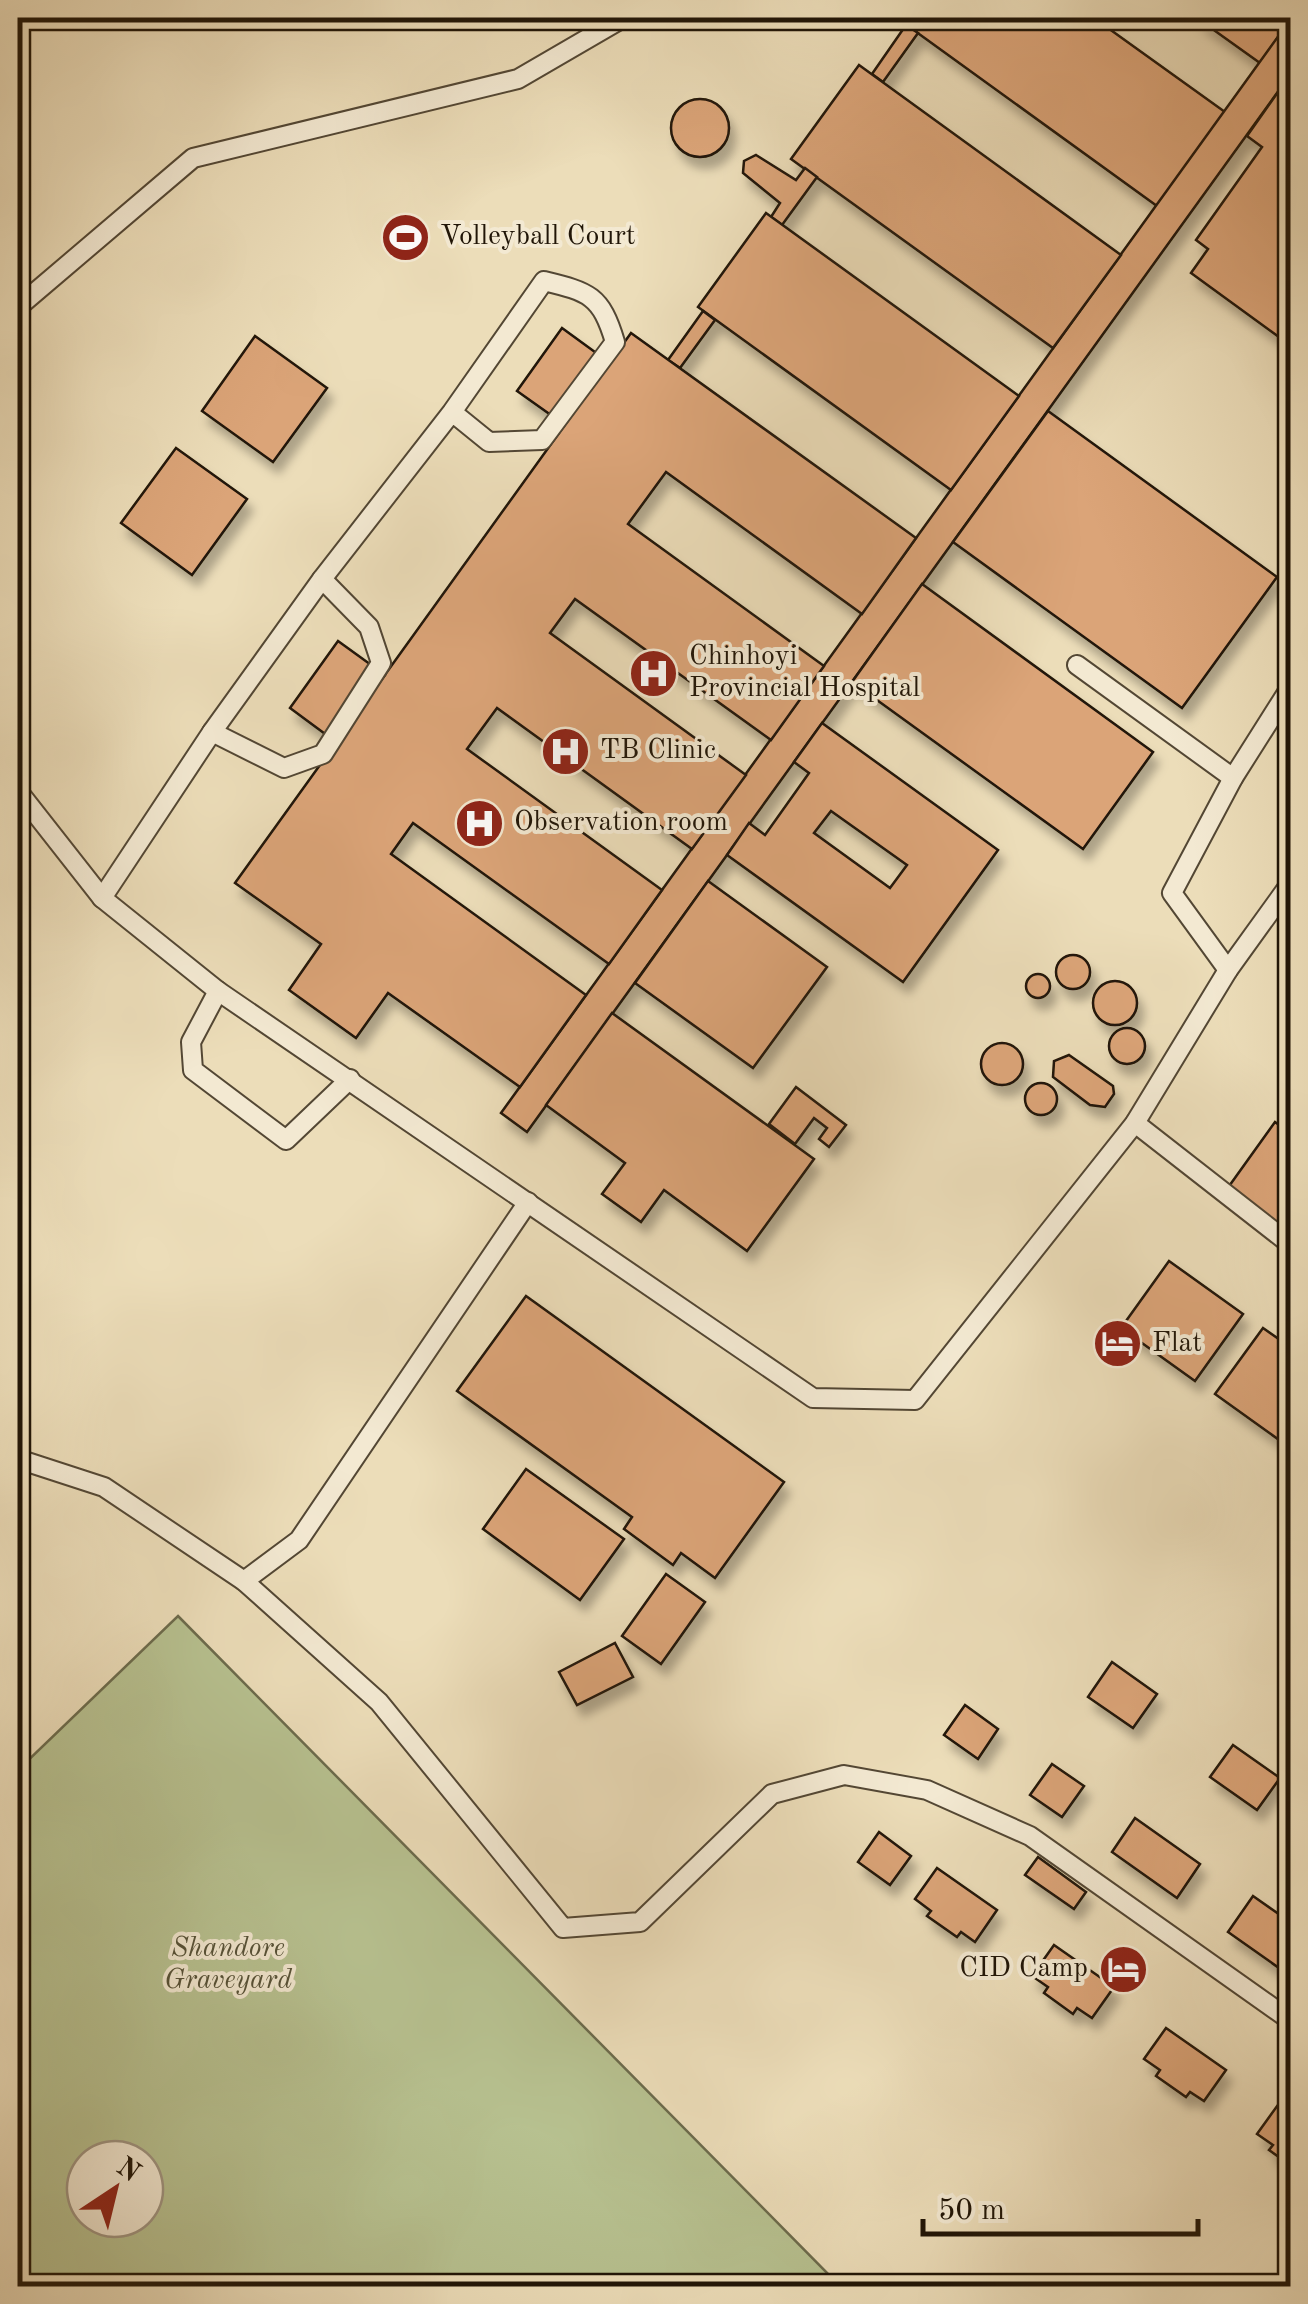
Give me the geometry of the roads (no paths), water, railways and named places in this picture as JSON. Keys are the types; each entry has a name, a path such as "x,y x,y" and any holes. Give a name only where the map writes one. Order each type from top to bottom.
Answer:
{"lane":[{"path":"18,306 193,158 518,80 623,18"},
{"path":"102,898 212,732 322,579 452,412 544,281 581,290 606,311 615,342 542,440 488,442 452,412"},
{"path":"212,732 284,768 323,754 381,663 369,628 322,579"},
{"path":"1077,666 1233,778"},
{"path":"1228,970 1172,894 1233,778 1290,688"},
{"path":"18,792 102,898 218,991 813,1398 915,1400 1135,1123 1228,970 1290,884"},
{"path":"218,991 191,1042 194,1070 286,1140 350,1079"},
{"path":"1135,1123 1290,1244"},
{"path":"244,1581 299,1540 528,1202"},
{"path":"18,1459 104,1487 244,1581 379,1702 562,1928 640,1922 772,1794 844,1774 928,1790 1030,1836 1290,2020"}],"place":[{"name":"Volleyball Court","path":"405,237"},
{"name":"Chinhoyi Provincial Hospital","path":"654,673"},
{"name":"TB Clinic","path":"565,751"},
{"name":"Observation room","path":"479,823"},
{"name":"Flat","path":"1117,1344"},
{"name":"CID Camp","path":"1123,1969"}],"park label":[{"name":"Shandore Graveyard","path":"228,1965"}]}
